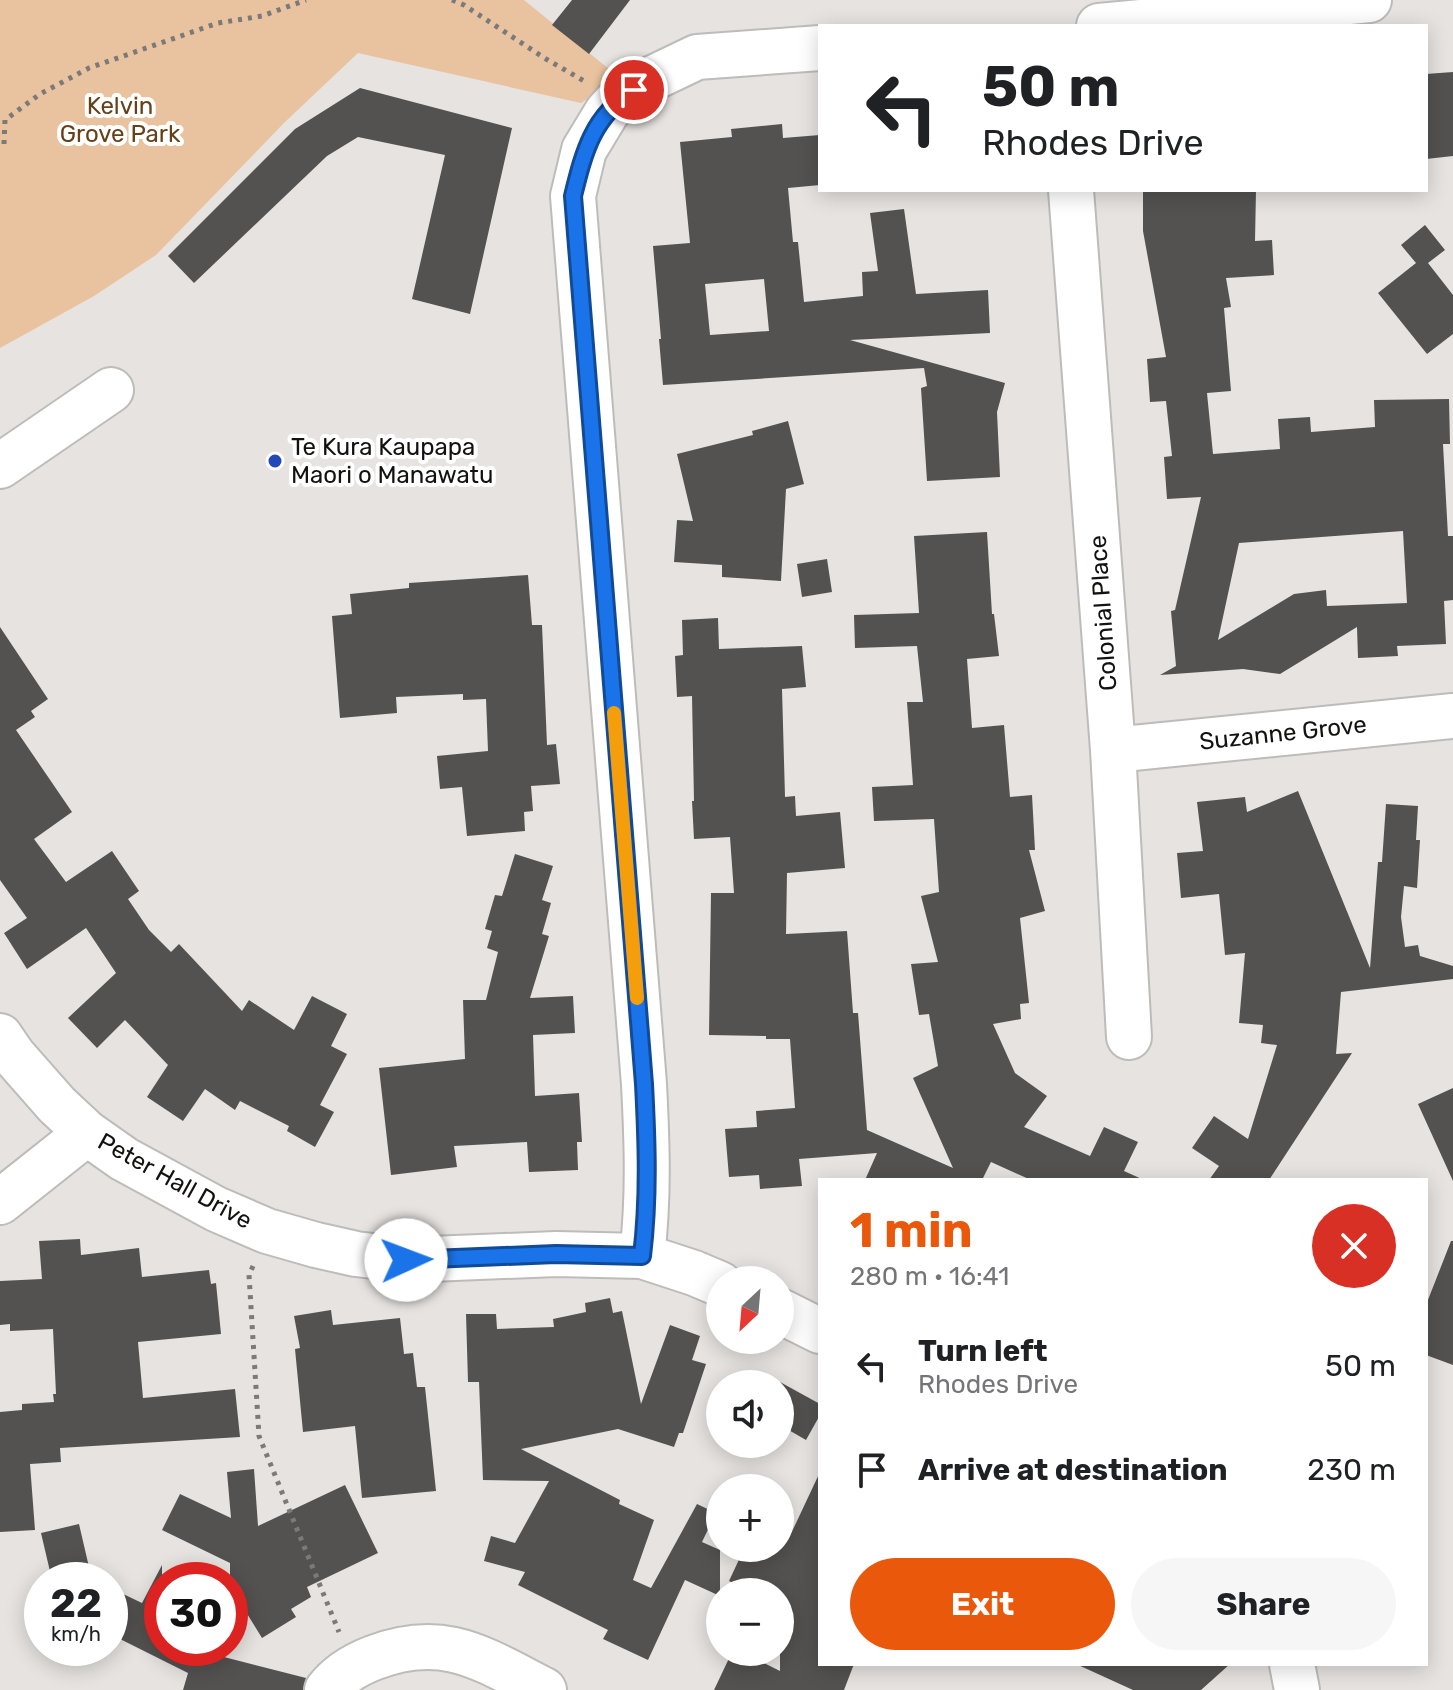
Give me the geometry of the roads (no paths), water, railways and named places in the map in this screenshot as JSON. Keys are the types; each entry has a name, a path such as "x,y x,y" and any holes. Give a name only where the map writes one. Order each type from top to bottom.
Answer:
{"street":[{"path":"1120,24 1369,0"},
{"path":"642,1256 648,1173 644,1084 573,196 584,150 607,112 617,101 651,79 697,57 818,48"},
{"name":"Colonial Place","path":"1071,192 1113,750 1129,1037"},
{"path":"0,466 111,390"},
{"name":"Suzanne Grove","path":"1113,750 1453,716"},
{"name":"Peter Hall Drive","path":"0,1036 57,1105 87,1133 124,1159 190,1195 267,1231 329,1248 406,1260 556,1254 642,1256 706,1278"},
{"path":"0,1202 87,1133"},
{"path":"794,1318 818,1330"},
{"path":"340,1678 382,1655 413,1646 449,1648 484,1660 544,1690"},
{"path":"1292,1666 1297,1690"}],"place":[{"name":"Te Kura Kaupapa Maori o Manawatu","path":"275,461"}],"park label":[{"name":"Kelvin Grove Park","path":"120,120"}]}
